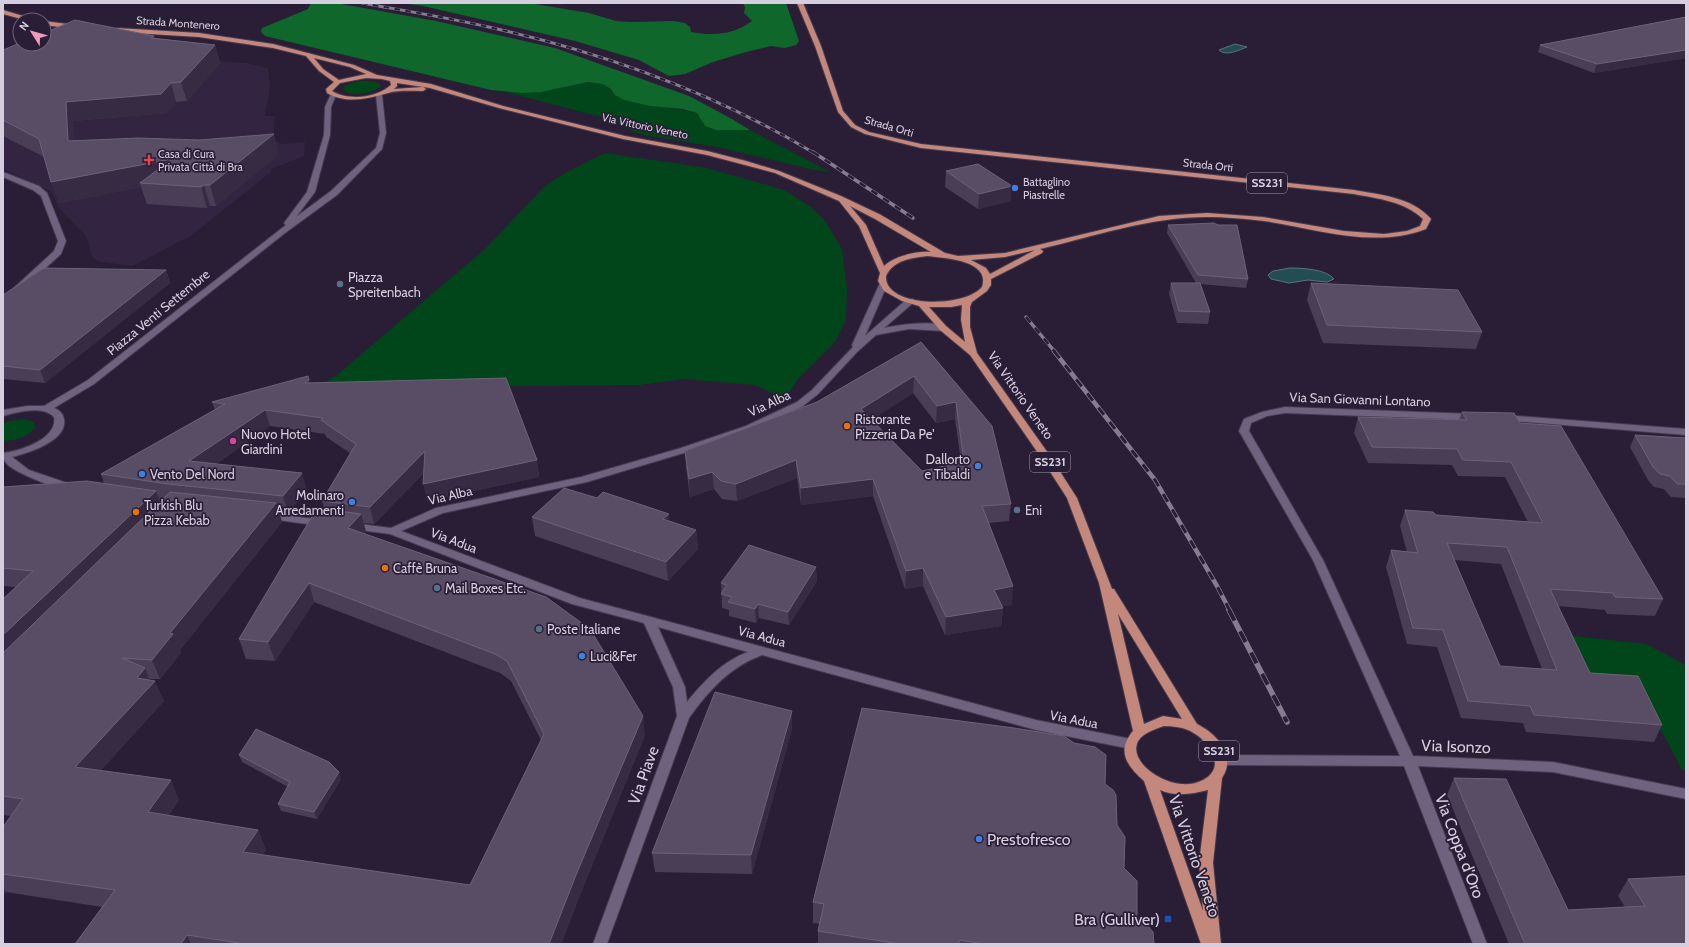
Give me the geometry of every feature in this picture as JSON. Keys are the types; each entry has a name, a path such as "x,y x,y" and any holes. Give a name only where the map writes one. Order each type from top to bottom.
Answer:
{"main road":[{"name":"Strada Orti","path":"800,3 818,46 840,111 852,126 867,134 921,146 1354,192 1393,199 1409,205 1420,212 1426,220 1423,227 1408,233 1384,236 1344,233 1263,219 1207,215 1159,218 1005,255 959,258"},
{"path":"52,24 79,27"},
{"name":"Strada Montenero","path":"107,29 198,35 273,46 352,66 375,76"},
{"path":"309,56 321,70 338,82"},
{"path":"333,95 329,92 329,89 338,82 356,77 375,76"},
{"name":"Via Vittorio Veneto","path":"375,76 431,86 444,91 625,138 707,153 777,172 878,217 942,255"},
{"path":"387,92 394,86 392,80"},
{"name":"Via Vittorio Veneto","path":"333,95 348,98 379,95 387,92 413,89 444,91"},
{"name":"Via Vittorio Veneto","path":"838,198 862,225 883,272"},
{"name":"Strada Orti","path":"988,278 1052,244"},
{"name":"SS231","path":"883,272 889,266 905,258 927,254 959,258 973,263 983,270 988,278"},
{"path":"883,272 881,279 883,285 893,294 910,302 922,304 954,304 968,300 980,294 987,286 988,278"},
{"name":"Via Vittorio Veneto","path":"968,300 965,307 964,323 973,354"},
{"name":"Via Vittorio Veneto","path":"922,304 944,328 973,354 1043,453 1072,498 1105,583 1140,730"},
{"name":"Via Vittorio Veneto","path":"1105,583 1193,727"},
{"name":"SS231","path":"1131,744 1132,759 1139,770 1150,779 1164,786 1179,789 1194,789 1207,784 1216,776 1221,766 1221,755 1216,744 1206,734 1193,727 1178,722 1163,721 1150,724 1140,730"},
{"path":"1131,744 1132,738 1140,730"},
{"name":"Via Vittorio Veneto","path":"1214,944 1206,863 1216,776"},
{"name":"Via Vittorio Veneto","path":"1150,779 1208,944"}],"street":[{"path":"282,230 311,192 327,135 328,107 333,95"},
{"path":"282,230 334,193 379,149 383,133 379,95"},
{"path":"3,174 36,188 44,195 62,241 58,252 3,302"},
{"name":"Piazza Venti Settembre","path":"46,409 91,382 282,230"},
{"name":"Via Alba","path":"854,350 883,285"},
{"name":"Via Alba","path":"392,531 440,510 583,480 684,450 748,428 800,404 815,392 854,350 910,302"},
{"name":"Via Alba","path":"873,333 921,324 944,328"},
{"path":"3,413 24,408 46,409 55,412 60,418 60,424 56,432 36,446 4,456 9,462 19,469 78,490"},
{"name":"Via San Giovanni Lontano","path":"1409,761 1318,560 1244,431 1247,421 1265,414 1284,410 1490,418 1686,432"},
{"path":"258,514 329,523"},
{"path":"344,525 392,531"},
{"name":"Via Adua","path":"392,531 576,601 1036,725 1131,744"},
{"path":"649,620 678,687 683,716"},
{"name":"Via Piave","path":"600,944 683,716 704,687 730,666 747,655 762,650"},
{"name":"Via Isonzo","path":"1221,760 1409,761 1553,767 1686,794"},
{"name":"Via Coppa d'Oro","path":"1409,761 1480,944"}],"shaded area":[{"path":"1235,44 1247,47 1229,53 1219,50"},
{"name":"Casa di Cura Privata Città di Bra","path":"156,58 247,63 268,68 270,87 265,116 275,116 273,141 282,144 305,142 304,156 271,169 271,172 192,235 133,266 101,262 93,259 86,236 59,208 51,191 3,169 3,73"},
{"path":"1290,268 1320,271 1334,279 1327,282 1308,280 1289,283 1271,279 1268,275 1273,271"}],"green space":[{"path":"311,3 336,3 436,21 555,48 689,96 750,130 716,130 705,126 697,113 683,109 650,106 624,100 615,95 611,89 603,84 588,82 541,92 522,93 491,90 265,36 261,32 262,28 308,9"},
{"path":"401,3 529,3 589,13 616,21 673,21 685,23 690,27 691,32 715,34 730,32 745,26 752,21 744,13 745,8 743,3 786,3 799,41 796,45 784,48 771,46 746,52 713,62 685,74 669,76 639,60 575,41 423,6"},
{"path":"358,81 370,81 379,83 381,86 373,91 362,94 343,90 344,86"},
{"path":"588,82 604,84 622,99 697,113 705,126 716,130 750,130 828,171 815,170 717,147 645,135 634,132 613,120 505,92 541,92"},
{"path":"605,153 707,168 784,190 811,207 826,222 842,249 847,289 846,320 835,342 798,379 785,399 755,385 683,379 639,385 316,388 337,375 485,249 545,186 567,172"},
{"path":"24,419 34,422 35,428 20,438 3,441 3,424 10,421"},
{"path":"1556,634 1646,644 1686,665 1686,770 1682,770 1639,688 1580,682"}],"building":[{"path":"1686,17 1686,50 1597,64 1540,45"},
{"path":"75,20 154,36 151,38 215,45 181,82 171,83 161,94 66,102 68,141 138,138 199,140 274,134 210,185 204,185 201,187 140,183 172,159 51,182 39,139 3,120 3,50 12,46 12,52 52,52 52,30"},
{"path":"978,164 1012,186 979,194 946,171"},
{"path":"1214,223 1218,225 1237,225 1248,279 1198,275 1168,225"},
{"path":"44,268 166,270 40,370 3,366 3,295"},
{"path":"1171,283 1200,283 1210,312 1179,311"},
{"path":"1311,283 1458,290 1482,332 1327,325"},
{"path":"921,342 992,426 1011,504 982,506 1013,586 994,590 1003,608 946,617 923,568 906,571 873,479 801,488 796,460 736,484 721,481 712,472 689,479 685,451 817,402","holes":["914,376 937,406 956,402 964,462 922,471 861,409"]},
{"path":"308,376 309,380 305,383 506,378 537,460 423,484 425,451 370,507 322,501 356,444 321,420 323,418 265,410 189,461 302,473 283,496 168,484 101,474 225,404 212,402"},
{"path":"1462,412 1514,413 1520,423 1561,426 1663,599 1615,597 1613,593 1550,589 1590,673 1638,676 1662,725 1534,715 1530,706 1468,701 1443,630 1413,628 1391,550 1418,553 1405,510 1433,512 1436,515 1543,523 1511,462 1463,460 1457,449 1372,447 1358,417 1467,420","holes":["1447,543 1507,547 1557,670 1500,666"]},
{"path":"1635,435 1686,438 1686,484 1677,484 1670,476 1660,474 1653,467"},
{"path":"87,481 156,491 3,635 3,599 33,571 3,568 3,487"},
{"path":"564,488 597,498 603,492 669,514 663,519 696,530 666,562 532,517"},
{"path":"170,492 276,503 170,633 173,634 152,660 122,658 145,668 137,678 155,681 75,767 171,780 148,812 258,830 243,852 470,885 544,734 507,661 495,654 309,583 268,642 239,639 317,508 361,514 348,528 546,597 590,629 643,716 576,875 549,944 245,944 187,935 181,944 75,944 115,890 3,874 3,827 23,799 3,796 3,653"},
{"path":"749,545 816,567 788,612 758,604 755,609 728,602 732,597 721,594 727,585 721,583"},
{"path":"715,692 792,711 751,855 652,853"},
{"path":"862,708 1064,736 1074,743 1095,747 1106,755 1105,784 1113,790 1116,795 1117,825 1125,837 1124,868 1137,881 1137,917 1153,932 1154,944 984,944 960,940 958,944 900,944 818,931 824,904 813,902"},
{"path":"256,729 329,762 339,772 314,812 278,804 290,782 239,755"},
{"path":"1454,778 1506,779 1568,910 1645,906 1628,879 1686,876 1686,944 1525,944"}],"railway":[{"path":"362,3 493,28 535,38 618,63 699,94 777,132 814,153"},
{"path":"813,152 913,218"},
{"path":"1026,317 1055,352"},
{"path":"1054,351 1155,480 1230,611"},
{"path":"1229,610 1287,722"}],"place":[{"name":"Casa di Cura Privata Città di Bra","path":"149,160"},
{"name":"Battaglino Piastrelle","path":"1015,188"},
{"name":"Piazza Spreitenbach","path":"340,284"},
{"name":"Ristorante Pizzeria Da Pe'","path":"847,426"},
{"name":"Nuovo Hotel Giardini","path":"233,441"},
{"name":"Dallorto e Tibaldi","path":"978,466"},
{"name":"Vento Del Nord","path":"142,474"},
{"name":"Molinaro Arredamenti","path":"352,502"},
{"name":"Eni","path":"1017,510"},
{"name":"Turkish Blu Pizza Kebab","path":"136,512"},
{"name":"Caffè Bruna","path":"385,568"},
{"name":"Mail Boxes Etc.","path":"437,588"},
{"name":"Poste Italiane","path":"539,629"},
{"name":"Luci&Fer","path":"582,656"},
{"name":"Prestofresco","path":"979,839"},
{"name":"Bra (Gulliver)","path":"1168,919"}]}
